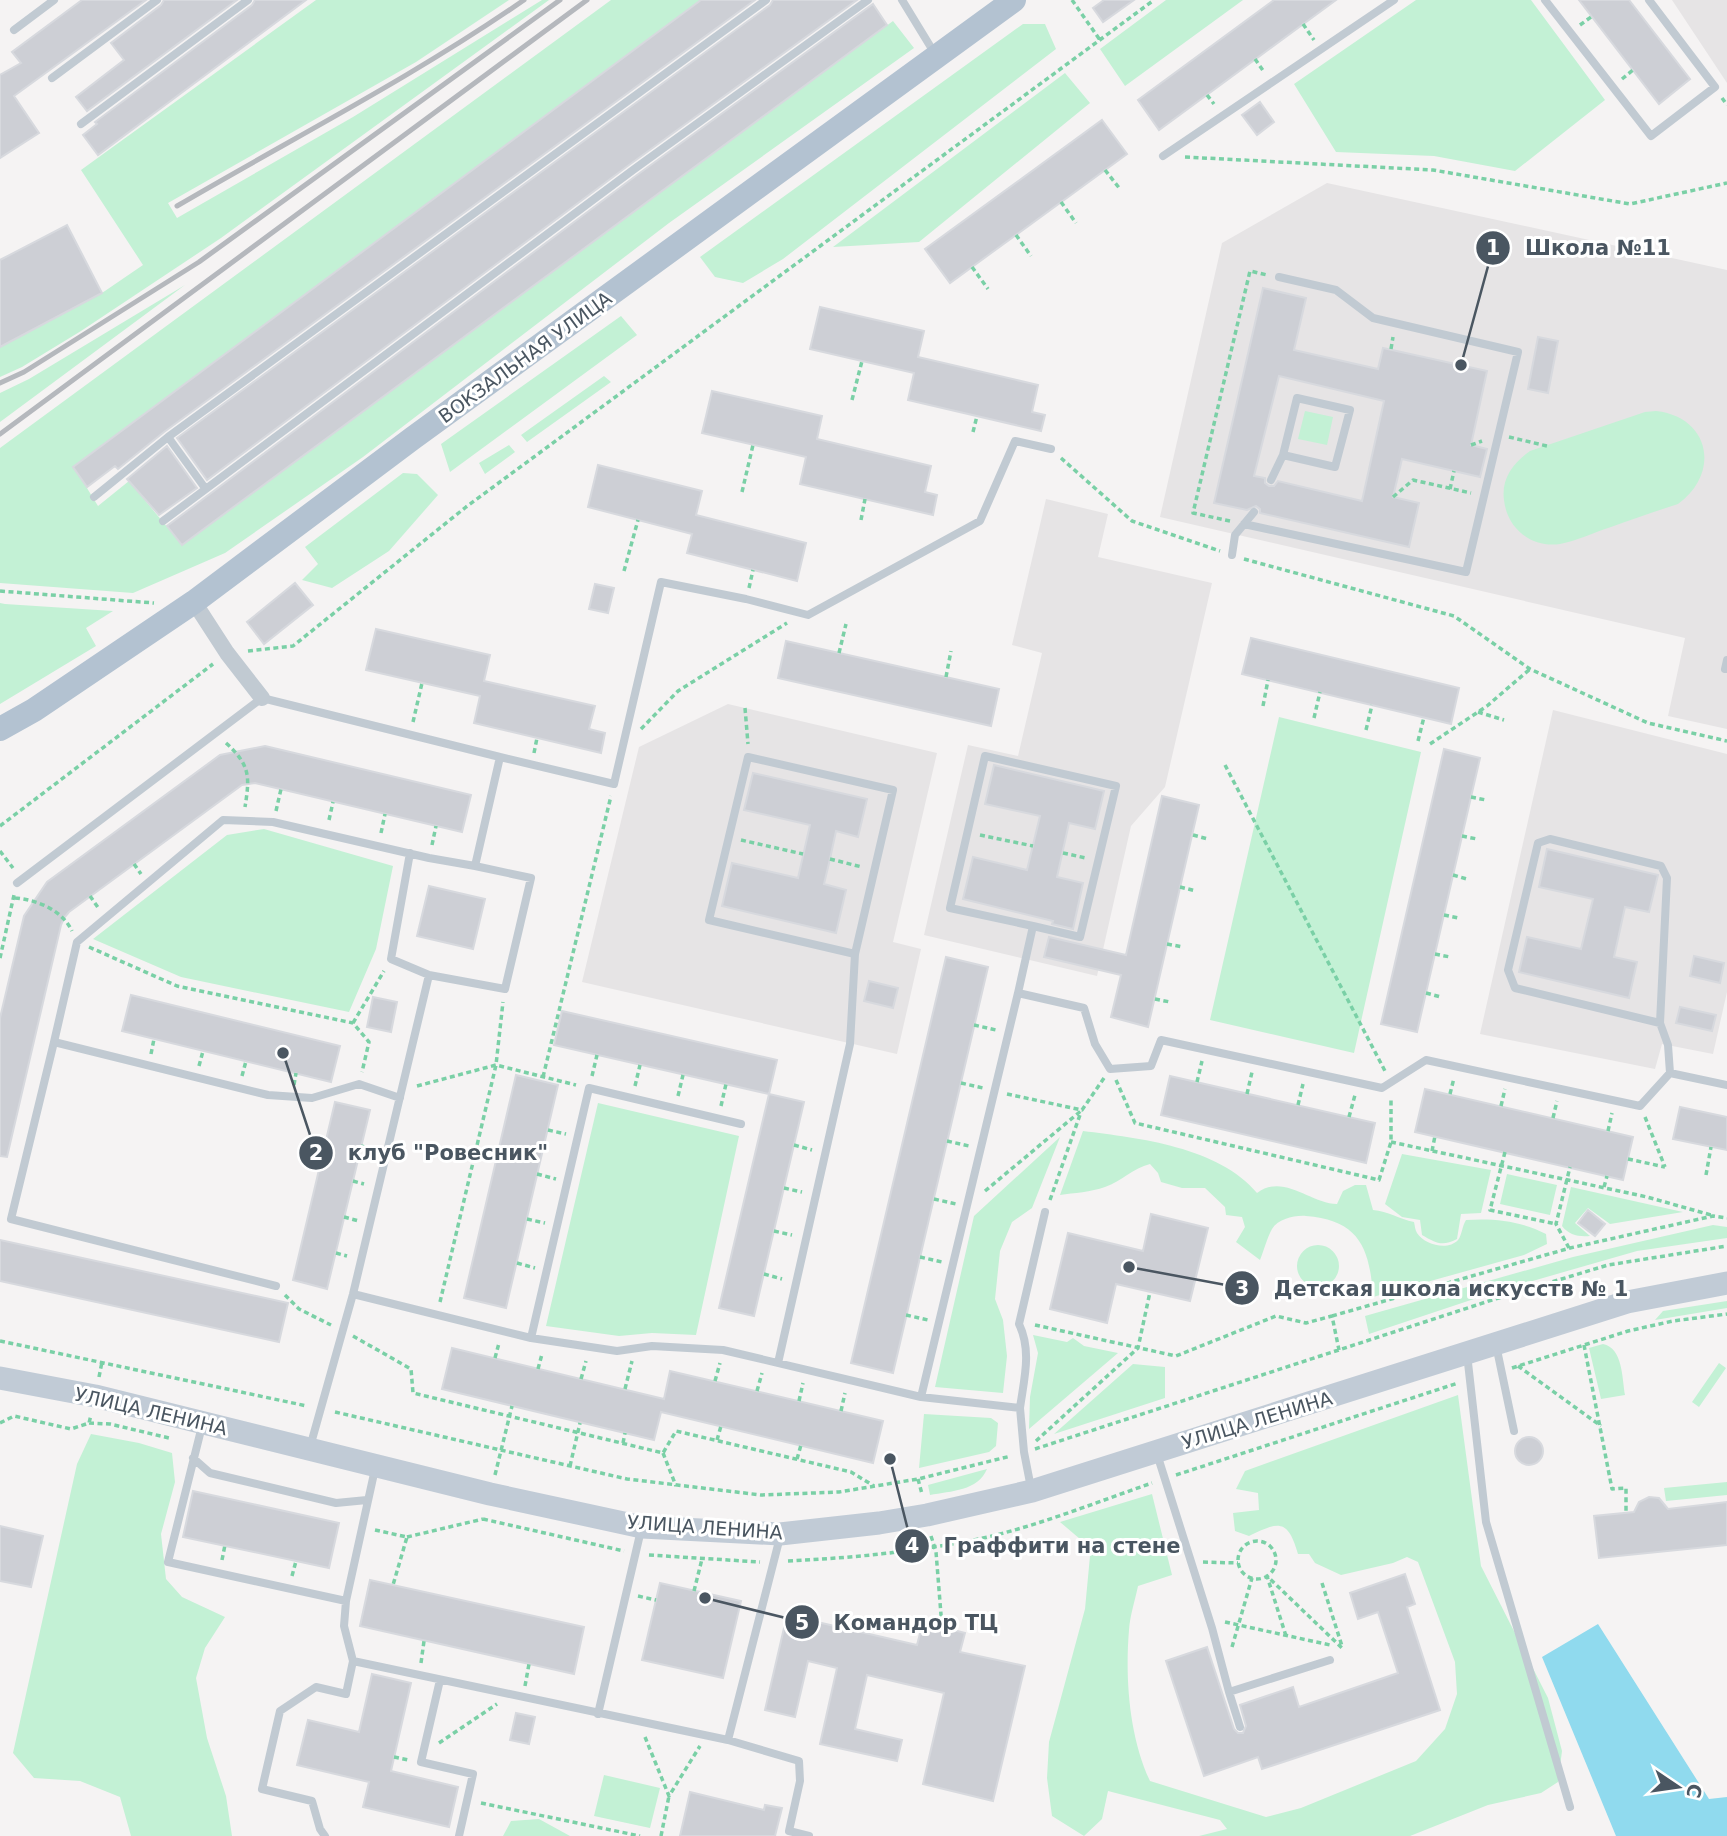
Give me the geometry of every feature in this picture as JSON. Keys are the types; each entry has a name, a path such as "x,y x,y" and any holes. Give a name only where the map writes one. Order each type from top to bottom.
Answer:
{"main road":[{"name":"ВОКЗАЛЬНАЯ УЛИЦА","path":"0,729 34,710 194,602 413,438 1014,0"},
{"name":"ВОКЗАЛЬНАЯ УЛИЦА","path":"0,746 34,710"}],"street":[{"path":"194,602 227,653 262,698"},
{"name":"УЛИЦА ЛЕНИНА","path":"0,1378 95,1396 490,1494 642,1527 780,1534 915,1517 982,1504 1156,1452 1627,1302 1727,1283"}],"lane":[{"path":"14,30 54,0"},
{"path":"52,78 157,0"},
{"path":"80,124 248,0"},
{"path":"94,497 168,437 766,0"},
{"path":"163,521 634,170 868,0"},
{"path":"902,0 937,56"},
{"path":"1163,156 1394,0"},
{"path":"1545,0 1651,136 1715,87 1649,0"},
{"path":"1244,524 1466,572 1518,352 1373,318 1336,290 1279,277"},
{"path":"1272,480 1283,455 1297,398 1350,410 1335,467 1283,455"},
{"path":"168,437 205,488"},
{"path":"17,883 262,698 614,784 661,582 746,599 807,615 980,521 1015,440 1051,449"},
{"path":"1232,555 1236,535 1254,512"},
{"path":"1727,660 1727,669"},
{"path":"985,756 1116,786 1098,861 1080,937 950,908 985,756"},
{"path":"475,866 500,757"},
{"path":"778,1363 850,1044 855,954 893,790 748,757 709,920 855,954"},
{"path":"11,1219 77,942 223,820 273,822 531,878 505,989 429,975 391,959 410,853"},
{"path":"1018,993 1084,1008 1095,1044 1110,1069 1151,1066 1161,1040 1382,1088 1426,1060 1640,1106 1670,1073 1668,1045 1660,1023 1667,878 1661,866 1550,839 1538,843 1508,970 1515,988 1660,1023"},
{"path":"921,1396 1033,926"},
{"path":"310,1448 353,1294 429,975"},
{"path":"54,1042 268,1095 312,1098 359,1084 400,1094"},
{"path":"1670,1073 1727,1085"},
{"path":"531,1338 589,1088 741,1124"},
{"path":"1032,1490 1024,1452 1020,1408 1027,1362 1025,1337 1019,1324 1045,1212"},
{"path":"0,1216 276,1286"},
{"path":"353,1294 531,1338 617,1351 652,1346 723,1350 921,1396 1020,1408"},
{"path":"1496,1345 1514,1431"},
{"path":"1467,1354 1486,1522 1570,1807"},
{"path":"203,1422 168,1562 346,1601"},
{"path":"1156,1452 1209,1618 1240,1727"},
{"path":"193,1458 210,1474 336,1503 367,1500"},
{"path":"325,1836 320,1829 312,1801 262,1788 280,1711 316,1687 346,1694 353,1661 344,1626 346,1601 376,1465"},
{"path":"598,1714 642,1527"},
{"path":"728,1740 780,1534"},
{"path":"1229,1692 1330,1660"},
{"path":"353,1661 706,1735 799,1760 800,1781 789,1831 810,1836"},
{"path":"440,1680 421,1762 473,1774 459,1836"}],"path":[{"path":"1072,0 1100,40"},
{"path":"0,825 227,653 293,646 466,507 1154,0"},
{"path":"1163,156 1433,170 1630,204 1727,183"},
{"path":"1105,170 1120,189"},
{"path":"1061,202 1076,223"},
{"path":"1016,235 1031,256"},
{"path":"972,267 988,289"},
{"path":"1244,524 1193,513 1250,271 1279,277"},
{"path":"852,400 862,361"},
{"path":"974,432 977,416"},
{"path":"742,492 753,445"},
{"path":"1051,449 1132,522 1232,555 1454,616 1530,668 1648,723 1727,741"},
{"path":"1450,489 1454,471"},
{"path":"1393,497 1413,481 1484,496"},
{"path":"860,520 865,499"},
{"path":"624,571 638,520"},
{"path":"0,591 163,604 171,618"},
{"path":"623,748 678,691 802,614"},
{"path":"839,653 846,624"},
{"path":"946,677 951,651"},
{"path":"1430,744 1478,712 1530,668"},
{"path":"1263,706 1268,680"},
{"path":"410,734 422,683"},
{"path":"1314,718 1320,692"},
{"path":"1366,730 1372,705"},
{"path":"745,708 748,757"},
{"path":"1478,712 1504,720"},
{"path":"1418,741 1424,717"},
{"path":"215,732 245,763 249,784 243,820"},
{"path":"1110,1069 1135,1123 1379,1180 1391,1142 1391,1082 1225,765"},
{"path":"543,1077 614,784"},
{"path":"273,822 281,789"},
{"path":"1471,797 1486,800"},
{"path":"326,834 333,802"},
{"path":"377,846 385,814"},
{"path":"429,858 436,826"},
{"path":"967,832 1033,846"},
{"path":"1192,835 1208,839"},
{"path":"1462,836 1477,839"},
{"path":"729,837 803,854"},
{"path":"0,851 13,868"},
{"path":"1063,853 1098,861"},
{"path":"830,859 874,869"},
{"path":"1453,875 1468,879"},
{"path":"0,958 17,883"},
{"path":"1181,887 1196,891"},
{"path":"13,898 35,900 64,919 77,942 177,986 353,1023 369,1042 359,1084"},
{"path":"1444,915 1458,918"},
{"path":"1167,944 1183,947"},
{"path":"1435,954 1450,957"},
{"path":"353,1023 391,959"},
{"path":"437,1314 496,1065 505,989"},
{"path":"1426,993 1441,997"},
{"path":"1155,999 1170,1002"},
{"path":"974,1025 1009,1033"},
{"path":"1197,1082 1205,1049"},
{"path":"400,1094 496,1065 589,1088 597,1055"},
{"path":"1247,1094 1255,1060"},
{"path":"632,1098 640,1065"},
{"path":"1045,1212 1082,1110 1110,1069"},
{"path":"1298,1105 1306,1071"},
{"path":"675,1108 683,1074"},
{"path":"961,1083 1082,1110"},
{"path":"1349,1117 1357,1083"},
{"path":"718,1118 726,1084"},
{"path":"1628,1159 1665,1167 1640,1106"},
{"path":"934,1199 967,1207 1082,1110"},
{"path":"1432,1151 1435,1136"},
{"path":"947,1141 981,1149"},
{"path":"1391,1142 1647,1196 1727,1218"},
{"path":"1706,1175 1712,1147"},
{"path":"1505,1152 1490,1210 1556,1224"},
{"path":"1570,1167 1556,1224 1570,1248"},
{"path":"1604,1187 1606,1176"},
{"path":"1033,1325 1176,1356 1276,1316 1306,1323 1570,1248 1713,1216"},
{"path":"774,1231 807,1238"},
{"path":"0,1341 320,1409 626,1479 761,1495 839,1492 918,1479 1024,1452 1608,1265 1727,1245"},
{"path":"920,1257 953,1265"},
{"path":"764,1274 797,1282"},
{"path":"276,1286 299,1309 411,1369 413,1393 663,1452"},
{"path":"1024,1452 1138,1348 1150,1292"},
{"path":"1502,1371 1673,1321 1727,1314"},
{"path":"906,1315 939,1323"},
{"path":"1332,1316 1339,1350"},
{"path":"1584,1345 1612,1489 1626,1488 1626,1513"},
{"path":"582,1379 589,1347"},
{"path":"625,1389 635,1348"},
{"path":"757,1391 765,1360"},
{"path":"1518,1366 1601,1426"},
{"path":"799,1401 807,1370"},
{"path":"943,1627 934,1547 1014,1530 1470,1379"},
{"path":"841,1411 849,1380"},
{"path":"501,1450 512,1406"},
{"path":"89,1423 110,1424 196,1445"},
{"path":"570,1466 580,1423"},
{"path":"718,1440 721,1426"},
{"path":"663,1452 676,1431 851,1472 874,1486"},
{"path":"623,1443 625,1433"},
{"path":"797,1459 801,1445"},
{"path":"663,1452 676,1486"},
{"path":"361,1526 407,1537 393,1585"},
{"path":"1262,1542 1268,1545 1275,1555 1274,1566 1267,1576 1252,1578 1244,1574 1238,1563 1240,1551 1250,1543 1262,1542"},
{"path":"694,1591 702,1559"},
{"path":"1191,1561 1238,1563"},
{"path":"1267,1576 1286,1636"},
{"path":"1267,1576 1342,1648"},
{"path":"1231,1650 1252,1578"},
{"path":"1322,1584 1342,1648"},
{"path":"1209,1618 1342,1648"},
{"path":"419,1675 424,1641"},
{"path":"523,1698 529,1664"},
{"path":"423,1754 510,1695"},
{"path":"639,1722 670,1796"},
{"path":"661,1836 670,1796 706,1735"},
{"path":"467,1801 640,1836"}],"shaded area":[{"path":"1672,0 1727,0 1727,83"},
{"path":"1327,183 1727,270 1727,729 1668,716 1685,638 1160,517 1222,243"},
{"path":"1046,499 1108,514 1098,557 1212,583 1165,787 1131,826 1097,976 924,935 968,745 1018,756 1042,653 1012,645"},
{"path":"728,704 937,753 893,942 921,949 897,1054 582,982 639,747"},
{"path":"1553,710 1727,754 1727,992 1713,1054 1662,1044 1655,1069 1480,1034"}],"green space":[{"path":"316,0 509,0 416,62 168,203 177,218 353,117 542,0 549,0 221,238 81,331 22,367 0,377 0,347 102,293 143,265 81,170"},
{"path":"611,0 701,0 74,467 98,506 129,481 182,545 893,21 914,48 669,223 363,457 225,553 133,593 0,583 0,448"},
{"path":"1166,0 1243,0 1125,86 1100,49"},
{"path":"1416,0 1531,0 1605,100 1515,171 1434,156 1336,152 1294,84"},
{"path":"1023,24 1045,24 1056,49 783,259 743,283 715,277 700,257"},
{"path":"1065,73 1090,103 919,242 833,247"},
{"path":"185,285 0,422 0,393 29,379"},
{"path":"621,316 637,335 450,472 441,444"},
{"path":"604,376 611,382 527,442 521,435"},
{"path":"1305,411 1333,417 1327,445 1298,439"},
{"path":"1656,411 1674,415 1688,424 1698,435 1703,448 1704,463 1700,477 1692,491 1678,504 1560,544 1540,543 1516,528 1506,510 1504,485 1514,466 1524,456 1530,451 1645,412"},
{"path":"509,445 515,452 485,474 479,463"},
{"path":"403,473 417,474 438,495 389,551 332,588 302,580 318,564 305,547"},
{"path":"0,603 113,611 86,628 96,646 0,704"},
{"path":"1279,717 1421,752 1354,1053 1210,1020"},
{"path":"264,829 393,866 376,949 349,1012 181,977 93,939 227,835"},
{"path":"598,1103 739,1136 696,1335 652,1333 619,1336 546,1326"},
{"path":"1083,1131 1153,1142 1200,1155 1241,1177 1257,1193 1277,1186 1287,1187 1337,1204 1343,1191 1355,1185 1366,1185 1373,1210 1414,1222 1416,1232 1425,1241 1437,1245 1454,1243 1458,1240 1466,1220 1476,1219 1507,1221 1527,1226 1546,1234 1547,1244 1524,1255 1373,1297 1369,1264 1364,1251 1350,1230 1338,1223 1306,1216 1287,1218 1278,1223 1270,1233 1260,1260 1236,1242 1245,1227 1242,1217 1226,1215 1225,1207 1205,1188 1182,1188 1161,1182 1158,1173 1150,1164 1105,1187 1060,1195"},
{"path":"1060,1137 1032,1208 1012,1222 1000,1251 995,1299 1003,1320 1007,1356 1003,1393 935,1387 974,1216"},
{"path":"1402,1154 1491,1170 1481,1213 1461,1214 1457,1239 1443,1243 1431,1240 1422,1235 1420,1220 1402,1217 1385,1204"},
{"path":"1507,1174 1557,1185 1550,1215 1500,1204"},
{"path":"1571,1187 1683,1212 1610,1224 1588,1208 1575,1223 1590,1236 1578,1236 1562,1226"},
{"path":"1713,1225 1727,1227 1727,1238 1637,1251 1501,1290 1369,1334 1365,1316 1573,1257"},
{"path":"1318,1245 1333,1251 1339,1266 1333,1281 1318,1287 1303,1281 1297,1266 1303,1251"},
{"path":"1727,1301 1727,1308 1655,1320 1663,1311"},
{"path":"1033,1335 1067,1342 1073,1338 1084,1346 1118,1353 1029,1429 1030,1397 1038,1353"},
{"path":"1603,1344 1610,1347 1618,1357 1625,1395 1601,1399 1589,1348"},
{"path":"1719,1363 1726,1368 1699,1407 1692,1402"},
{"path":"1133,1364 1165,1367 1165,1398 1054,1434"},
{"path":"1458,1395 1481,1566 1548,1698 1562,1751 1558,1782 1541,1793 1488,1805 1410,1836 1199,1836 1227,1829 1220,1820 1108,1791 1102,1819 1084,1836 1052,1816 1047,1778 1049,1742 1085,1609 1090,1556 1080,1539 1060,1522 1152,1494 1172,1575 1138,1586 1128,1648 1128,1687 1133,1726 1150,1781 1266,1817 1301,1808 1416,1761 1445,1729 1457,1694 1455,1662 1418,1562 1407,1557 1393,1563 1341,1575 1315,1563 1309,1554 1298,1554 1290,1534 1281,1526 1249,1536 1235,1531 1233,1513 1259,1510 1258,1493 1236,1489 1245,1471"},
{"path":"924,1414 991,1418 998,1423 996,1446 989,1452 919,1468"},
{"path":"91,1434 139,1443 172,1453 175,1482 161,1534 166,1579 182,1597 225,1617 205,1648 196,1678 207,1738 226,1796 232,1836 131,1836 120,1797 80,1781 34,1778 13,1753 77,1464"},
{"path":"987,1469 971,1486 930,1495 928,1485"},
{"path":"1727,1482 1727,1495 1666,1501 1664,1488"},
{"path":"604,1775 660,1788 650,1828 594,1816"},
{"path":"539,1819 570,1836 503,1836 511,1821"}],"water":[{"path":"1598,1624 1709,1799 1727,1797 1727,1836 1616,1836 1542,1657"}],"building":[{"path":"82,0 146,0 14,96 39,133 0,158 0,75 21,63 12,52"},
{"path":"164,0 237,0 87,111 76,97 124,60 111,43"},
{"path":"255,0 306,0 98,155 83,135 97,124 95,122 252,5"},
{"path":"701,0 755,0 164,432 118,469 115,466 87,487 73,467"},
{"path":"773,0 857,0 629,165 207,480 177,438 770,5"},
{"path":"1104,0 1134,0 1103,22 1093,8"},
{"path":"1274,0 1336,0 1159,130 1138,100"},
{"path":"1579,0 1629,0 1690,79 1659,104"},
{"path":"873,4 887,25 182,545 167,526 637,175"},
{"path":"1260,102 1274,122 1257,135 1242,115"},
{"path":"1102,120 1127,154 950,283 925,249"},
{"path":"67,225 102,293 0,347 0,260"},
{"path":"1263,288 1306,298 1294,350 1378,369 1383,348 1487,371 1471,445 1487,449 1480,477 1402,459 1393,497 1419,503 1409,547 1260,513 1256,506 1247,510 1214,503","holes":["1279,376 1384,401 1362,501 1278,481 1274,486 1269,486 1265,483 1265,478 1254,476"]},
{"path":"820,307 924,331 918,357 1038,385 1032,412 1045,415 1041,431 908,400 914,373 810,349"},
{"path":"1538,337 1558,341 1548,393 1528,389"},
{"path":"712,391 822,416 817,439 931,466 925,492 937,495 933,515 800,484 806,457 702,433"},
{"path":"167,446 197,488 159,515 127,479"},
{"path":"598,465 702,491 696,515 806,543 797,581 687,553 692,534 588,507"},
{"path":"295,583 313,605 264,644 247,622"},
{"path":"595,584 614,588 608,613 589,609"},
{"path":"376,629 490,655 484,681 595,706 589,729 605,733 601,753 474,723 480,696 366,670"},
{"path":"1251,638 1459,688 1451,724 1242,674"},
{"path":"786,641 999,689 991,726 778,678"},
{"path":"265,746 471,795 462,832 255,783 242,785 64,918 7,1157 0,1156 0,1018 24,916 47,882 220,755"},
{"path":"1444,749 1480,758 1417,1032 1381,1024"},
{"path":"994,765 1104,791 1095,829 1069,823 1057,877 1083,883 1073,929 1052,924 1053,921 963,899 973,857 1027,870 1040,816 985,804"},
{"path":"753,773 867,799 858,837 836,831 824,884 846,890 836,933 722,906 732,863 798,878 810,825 744,810"},
{"path":"1162,796 1199,805 1148,1027 1111,1017 1121,975 1044,957 1049,937 1126,955"},
{"path":"1547,849 1658,875 1649,912 1625,907 1614,957 1637,962 1629,998 1519,972 1527,937 1581,949 1593,899 1539,887"},
{"path":"429,886 485,899 473,949 417,936"},
{"path":"1694,956 1724,963 1720,983 1690,976"},
{"path":"946,957 988,967 893,1373 851,1363"},
{"path":"869,981 898,988 893,1008 864,1001"},
{"path":"131,995 340,1046 331,1082 122,1031"},
{"path":"373,997 397,1002 391,1032 367,1027"},
{"path":"1680,1007 1716,1015 1712,1031 1676,1023"},
{"path":"562,1011 777,1060 769,1094 554,1045"},
{"path":"516,1075 558,1085 506,1308 464,1298"},
{"path":"1170,1076 1375,1123 1366,1163 1161,1115"},
{"path":"1425,1089 1633,1137 1623,1180 1415,1132"},
{"path":"769,1094 804,1102 754,1316 719,1308"},
{"path":"335,1102 370,1110 327,1289 293,1280"},
{"path":"1680,1107 1727,1117 1727,1150 1673,1139"},
{"path":"1588,1210 1605,1224 1595,1236 1578,1223"},
{"path":"1151,1214 1208,1228 1190,1301 1116,1284 1107,1323 1050,1309 1068,1233 1143,1251"},
{"path":"0,1240 288,1303 279,1342 0,1281"},
{"path":"452,1348 664,1399 670,1371 883,1421 873,1463 661,1412 654,1440 442,1389"},
{"path":"1529,1437 1539,1441 1543,1451 1539,1461 1529,1465 1519,1461 1515,1451 1519,1441"},
{"path":"193,1491 339,1523 329,1568 183,1537"},
{"path":"1649,1497 1659,1498 1668,1509 1727,1502 1727,1545 1599,1558 1594,1516 1634,1512 1639,1502"},
{"path":"0,1526 43,1536 31,1587 0,1581"},
{"path":"1405,1574 1415,1604 1407,1607 1440,1710 1262,1769 1258,1757 1204,1776 1166,1661 1207,1647 1234,1729 1243,1733 1246,1726 1240,1705 1293,1687 1299,1707 1398,1673 1378,1612 1358,1619 1350,1593"},
{"path":"370,1580 584,1627 574,1674 360,1626"},
{"path":"660,1583 741,1601 723,1678 642,1660"},
{"path":"787,1615 917,1645 923,1622 965,1633 960,1652 1025,1666 993,1801 923,1784 944,1693 867,1675 855,1729 902,1740 897,1761 820,1744 837,1668 808,1661 795,1717 765,1710"},
{"path":"372,1674 411,1683 391,1771 458,1787 449,1827 363,1807 369,1782 297,1765 308,1720 359,1732"},
{"path":"516,1713 535,1717 529,1744 510,1740"},
{"path":"690,1792 764,1810 765,1805 782,1808 775,1836 680,1836"}],"railway":[{"path":"177,206 396,81 524,0"},
{"path":"0,383 24,372 199,262 560,0"},
{"path":"0,434 587,0"}],"place":[{"name":"Школа №11","path":"1461,365"},
{"name":"клуб \"Ровесник\"","path":"283,1053"},
{"name":"Детская школа искусств № 1","path":"1129,1267"},
{"name":"Граффити на стене","path":"890,1459"},
{"name":"Командор ТЦ","path":"705,1598"}]}
